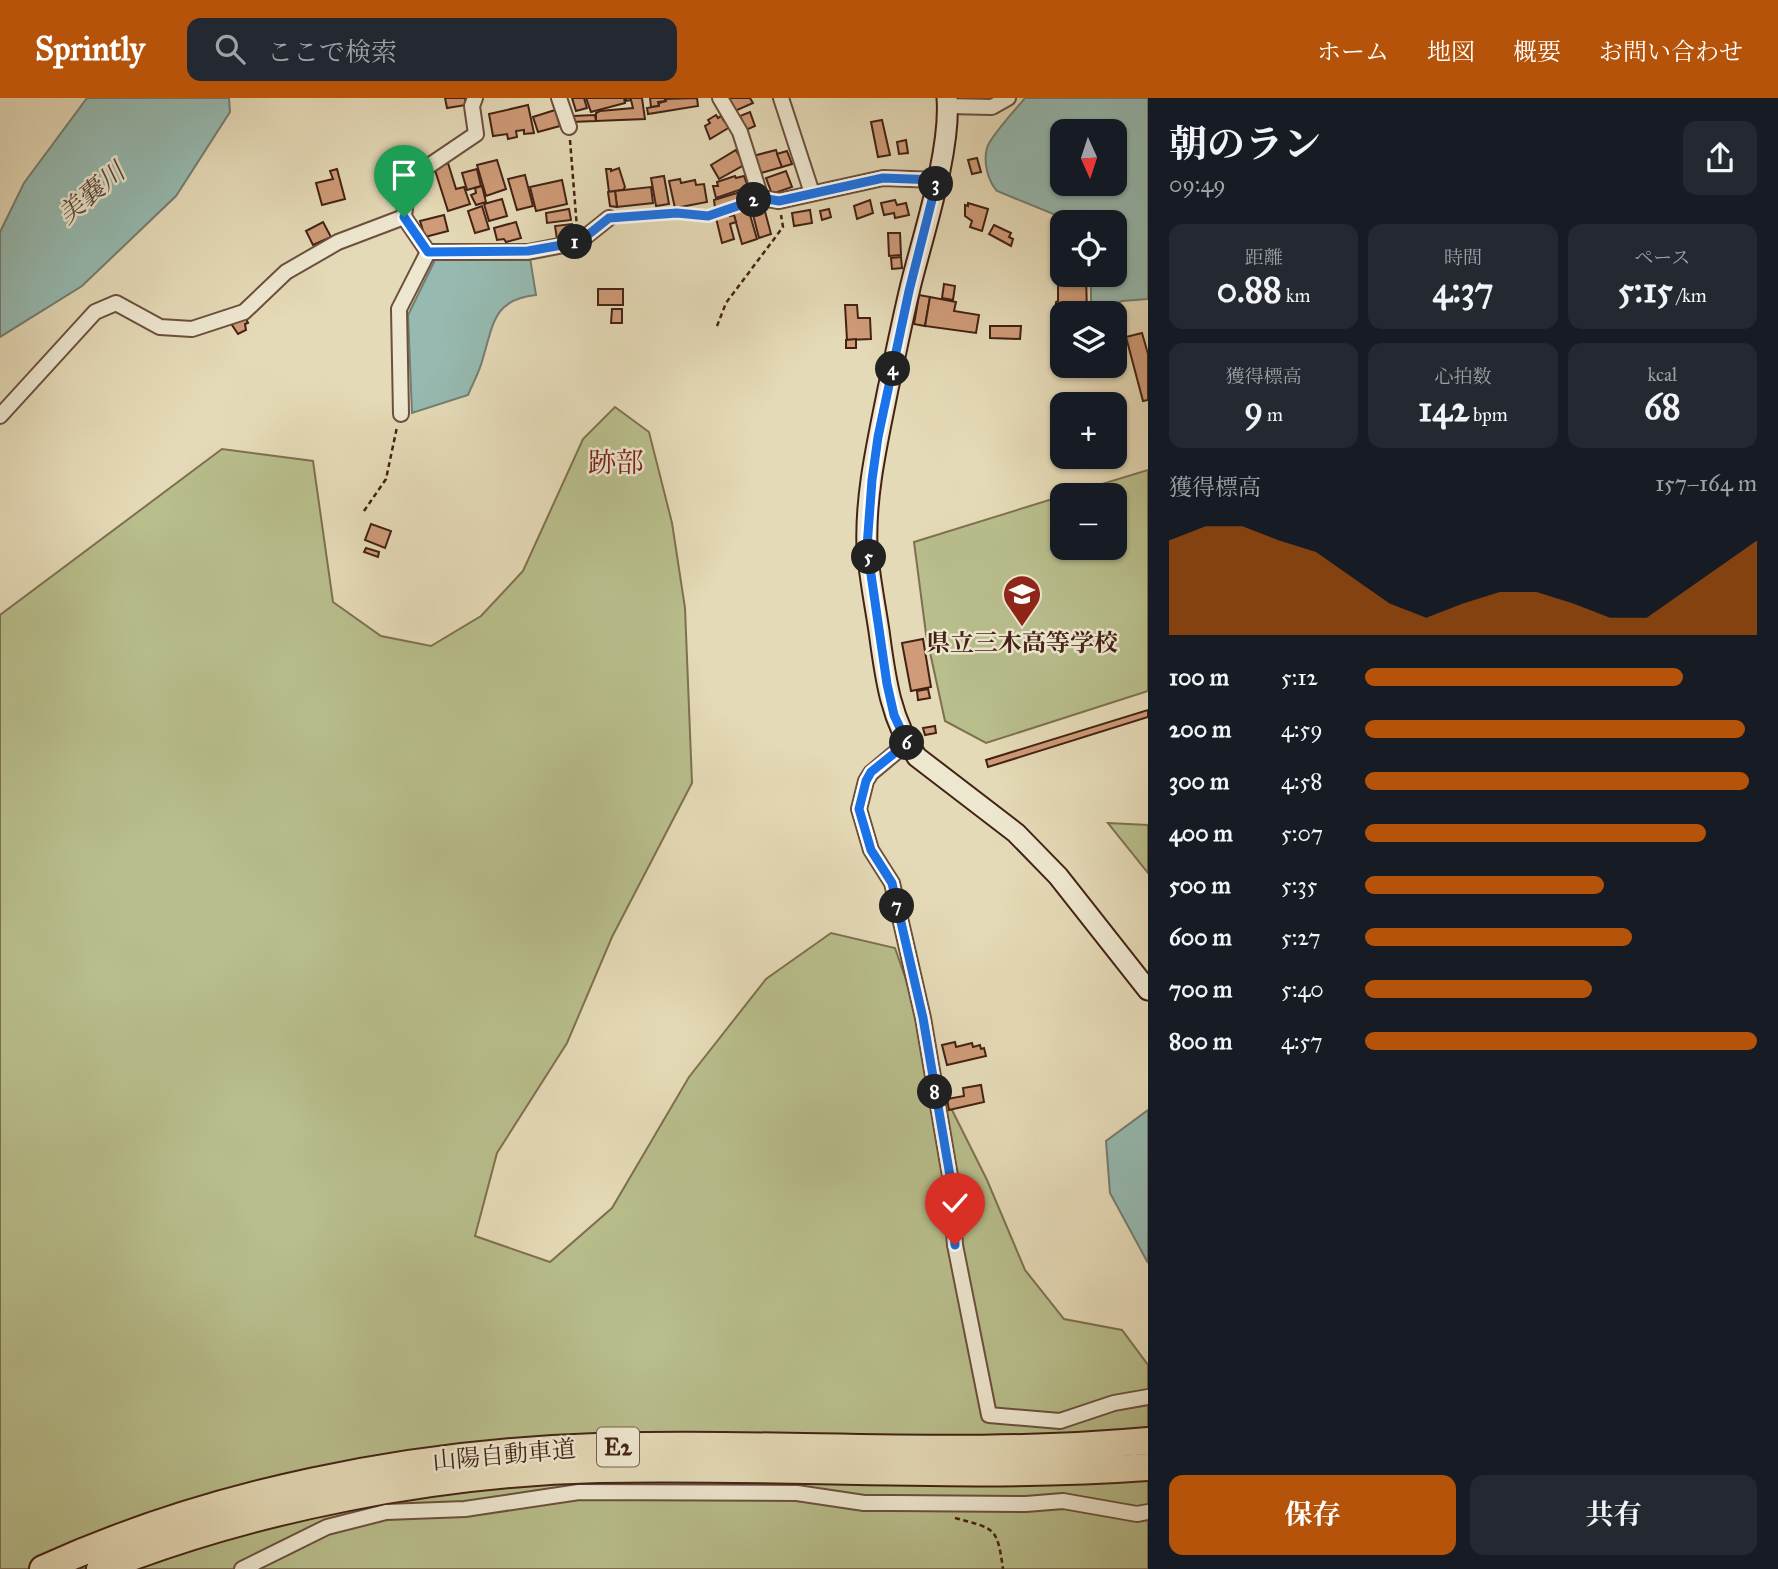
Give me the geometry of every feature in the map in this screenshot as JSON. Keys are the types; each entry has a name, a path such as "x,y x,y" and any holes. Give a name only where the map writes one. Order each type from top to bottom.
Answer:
{"highway":[{"path":"928,1450 1148,1428"},
{"name":"山陽自動車道","path":"103,1560 201,1511 300,1485 429,1461 498,1453 596,1447 1023,1449 1148,1441"},
{"name":"山陽自動車道","path":"43,1569 103,1560 305,1507 431,1484 505,1475 598,1469 964,1473 1083,1472 1148,1467"}],"street":[{"path":"428,252 404,217 408,180 476,134 472,106 475,98"},
{"path":"559,98 569,127"},
{"path":"720,98 740,131 761,198 779,201 883,178 937,180"},
{"path":"781,98 812,193"},
{"path":"1008,98 992,107 947,102 937,180 909,291 878,437 872,480 867,547 887,684 894,715 907,743 926,764 1016,833 1049,868 1148,990"},
{"path":"0,416 95,312 116,303 160,327 192,329 244,312 286,272 338,242 404,217"},
{"path":"428,252 528,251 579,242 609,218"},
{"path":"401,414 399,309 428,252"},
{"path":"907,743 871,772 859,809 871,850 892,883 923,1018 950,1176 955,1245 989,1415 1060,1421 1114,1403 1148,1397"},
{"path":"242,1569 327,1527 386,1513 465,1509 579,1492 797,1493 864,1503 1026,1504 1063,1501 1137,1514 1148,1513"}],"path":[{"path":"569,127 579,242"},
{"path":"609,218 677,213 708,216 761,198"},
{"path":"717,326 726,303 783,227 779,201"},
{"path":"364,512 386,479 401,414"},
{"path":"953,1517 986,1526 999,1538 1003,1569"}],"green space":[{"path":"615,407 649,432 672,523 685,608 692,783 612,937 567,1043 497,1153 475,1236 550,1262 612,1208 689,1077 766,979 831,933 895,948 949,1104 987,1180 1025,1270 1064,1319 1122,1330 1148,1365 1148,1569 0,1569 0,615 222,449 313,461 333,602 381,636 431,646 481,616 523,571 583,439"},
{"path":"1148,470 1148,691 986,743 945,721 926,634 914,542 1050,500 1050,560 1127,560 1127,483 1105,483"},
{"path":"1108,823 1148,825 1148,873"}],"water":[{"name":"美嚢川","path":"87,98 229,98 230,112 176,196 82,286 0,337 0,232 24,183"},
{"path":"1025,98 1148,98 1148,299 1091,301 1091,287 1127,287 1127,210 1050,210 1050,213 997,191 989,177 986,153 998,130"},
{"path":"530,258 536,295 511,302 497,316 468,395 412,413 408,315 435,260"},
{"path":"1148,1110 1148,1263 1110,1193 1106,1141"}],"building":[{"path":"445,98 465,98 466,105 447,108"},
{"path":"563,98 566,98 572,116 595,115 596,121 571,122"},
{"path":"572,98 584,98 587,108 576,111"},
{"path":"586,98 624,98 625,103 591,112"},
{"path":"626,98 642,98 645,119 596,121 596,113 600,111 633,108 631,100 626,101"},
{"path":"650,98 665,98 665,101 658,102 659,106 651,107"},
{"path":"697,98 698,106 648,114 647,108 659,106 665,99"},
{"path":"728,98 750,98 753,103 735,111"},
{"path":"528,105 534,133 516,131 517,137 508,139 507,134 493,136 489,114"},
{"path":"555,110 560,126 538,132 533,117"},
{"path":"750,112 755,126 746,130 740,116"},
{"path":"716,115 726,120 730,127 710,139 705,126 710,123 708,120"},
{"path":"882,120 890,155 878,157 871,122"},
{"path":"906,140 908,153 899,154 897,142"},
{"path":"736,150 744,165 719,179 711,165"},
{"path":"776,150 782,167 761,173 760,169 757,170 753,156"},
{"path":"787,151 792,164 782,167 777,154"},
{"path":"977,158 981,172 972,174 968,160"},
{"path":"497,160 506,189 486,196 477,165"},
{"path":"448,163 456,189 464,187 470,204 448,211 434,167"},
{"path":"619,168 625,187 623,190 609,192 606,169 611,171"},
{"path":"337,169 345,199 322,205 316,183 333,179 330,171"},
{"path":"477,169 481,186 467,190 462,173"},
{"path":"786,171 792,187 772,194 766,178"},
{"path":"525,175 533,206 517,210 508,179"},
{"path":"664,176 669,204 656,206 651,178"},
{"path":"735,176 744,176 748,187 716,198 713,186"},
{"path":"680,179 681,183 695,180 696,185 704,184 707,202 675,208 669,181"},
{"path":"562,180 567,204 536,211 530,187"},
{"path":"482,186 486,202 476,205 471,195 476,193 475,188"},
{"path":"651,187 653,203 617,207 615,191"},
{"path":"750,189 752,197 715,208 714,200"},
{"path":"615,191 617,207 610,206 608,192"},
{"path":"502,199 507,216 489,221 484,204"},
{"path":"870,200 873,213 857,219 854,206"},
{"path":"895,200 897,205 906,203 909,215 895,218 894,213 884,215 881,203"},
{"path":"968,203 988,209 982,231 970,227 972,221 965,216 965,205 968,206"},
{"path":"763,204 771,234 759,238 751,207"},
{"path":"482,206 489,229 475,233 468,211"},
{"path":"748,208 757,239 742,244 733,212"},
{"path":"569,209 571,220 547,223 546,213"},
{"path":"829,209 831,217 822,220 820,211"},
{"path":"810,210 812,223 794,226 792,213"},
{"path":"728,212 730,216 734,215 736,222 730,224 734,239 722,243 716,218"},
{"path":"444,215 448,231 425,237 420,221"},
{"path":"323,222 331,237 313,245 306,231"},
{"path":"516,222 521,238 506,242 504,239 497,240 494,228"},
{"path":"572,224 573,236 557,239 555,226"},
{"path":"994,225 1011,233 1011,246 989,234"},
{"path":"888,233 900,233 901,255 889,256"},
{"path":"901,257 902,268 892,269 891,258"},
{"path":"944,284 955,286 953,300 942,298"},
{"path":"1058,287 1086,287 1087,301 1058,301"},
{"path":"598,289 623,289 623,305 598,305"},
{"path":"919,295 930,297 925,326 914,324"},
{"path":"930,297 956,302 954,311 979,315 976,333 925,326"},
{"path":"845,305 857,305 858,318 870,318 871,339 847,340"},
{"path":"612,309 622,309 622,323 611,323"},
{"path":"245,316 248,323 245,324 246,330 238,334 230,322"},
{"path":"990,326 1021,326 1020,339 990,338"},
{"path":"1142,333 1148,354 1148,400 1143,401 1127,337"},
{"path":"856,339 856,348 846,348 846,340"},
{"path":"371,524 391,531 385,548 365,540"},
{"path":"366,548 379,552 378,557 364,552"},
{"path":"923,639 931,687 911,691 902,643"},
{"path":"928,689 930,698 918,700 917,691"},
{"path":"1148,710 1148,717 988,767 986,760"},
{"path":"935,726 936,733 925,735 923,728"},
{"path":"955,1042 956,1047 972,1043 973,1047 980,1045 986,1056 947,1065 942,1045"},
{"path":"981,1085 984,1102 949,1110 947,1099 964,1096 963,1088"}],"place":[{"name":"県立三木高等学校","path":"1022,628"}],"district":[{"name":"跡部","path":"616,462"}],"route":[{"path":"404,217 428,252 528,251 579,242 609,218 677,213 708,216 761,198 779,201 883,178 937,180 909,291 878,437 867,547 887,684 894,715 907,743 871,772 859,809 871,850 892,883 923,1018 950,1176 955,1245"}]}
